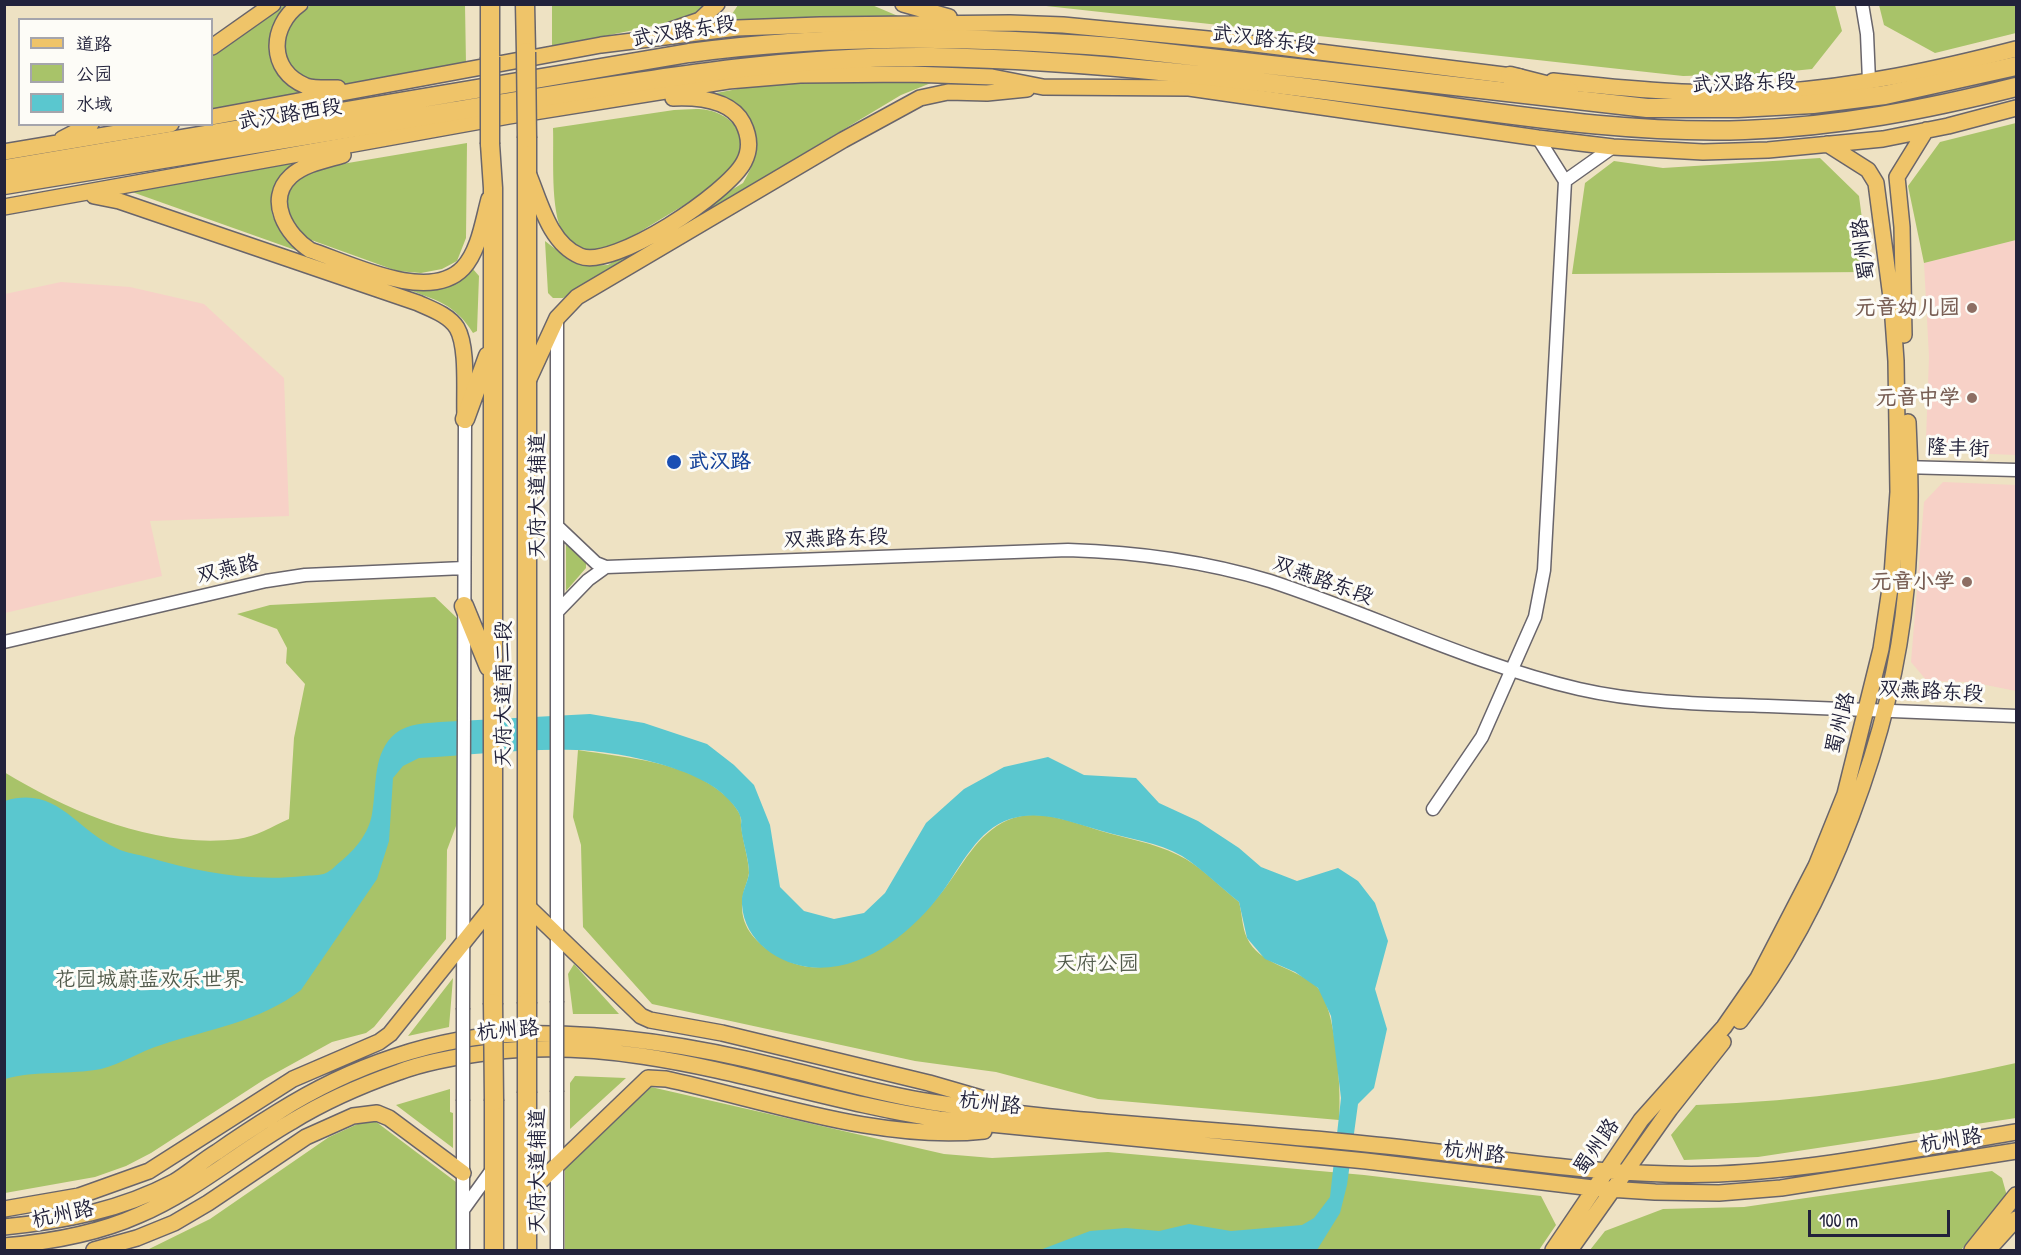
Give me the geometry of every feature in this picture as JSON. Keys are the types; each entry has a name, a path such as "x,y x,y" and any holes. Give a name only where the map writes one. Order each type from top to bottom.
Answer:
{"highway":[{"name":"天府大道南二段","path":"525,5 527,1251"},
{"name":"天府大道南二段","path":"488,10 492,188 494,802 491,908 494,1251"},
{"name":"武汉路东段","path":"505,84 760,43 855,39 1036,41 1198,55 1577,102 1647,108 1738,108 1813,104 1885,95 2016,66"},
{"name":"武汉路东段","path":"511,102 694,73 859,57 1034,60 1152,69 1574,123 1665,130 1747,130 1826,123 1922,110 2016,87"},
{"path":"1510,76 1647,108"},
{"name":"武汉路西段","path":"4,168 505,84"},
{"name":"武汉路西段","path":"4,185 511,102"},
{"path":"465,419 492,344"},
{"path":"464,606 492,674"}],"main road":[{"path":"213,46 273,4"},
{"path":"300,4 281,26 276,39 277,58 288,74 306,86 386,86"},
{"path":"213,117 601,45 700,20 717,4"},
{"path":"903,4 934,14 990,23"},
{"path":"601,45 737,28 990,23 1168,34 1510,76 1674,90 1775,92 1869,81 1957,64 2016,49"},
{"path":"4,207 394,137 728,81 800,75 911,74 980,76 1043,87"},
{"path":"527,384 557,318 577,297 843,140 920,98 948,92 987,93 1043,87 1189,88 1538,138 1613,147 1704,152 1883,139 2016,108"},
{"path":"527,170 557,238 567,249 581,257 594,259 622,251 693,210 725,187 745,160 748,134 741,119 731,110 695,97 619,98"},
{"path":"47,147 88,126"},
{"path":"4,152 47,147 160,126"},
{"name":"蜀州路","path":"1570,1251 1670,1109 1762,992 1819,891 1844,834 1883,711 1898,645 1906,589 1902,227 1897,177 1926,130"},
{"path":"394,137 304,168 291,176 283,187 280,211 284,223 298,242 310,250 405,281 435,282 454,274 468,260 476,243 492,188"},
{"name":"蜀州路","path":"1553,1251 1593,1188 1608,1171 1641,1120 1724,1027 1758,978 1779,940 1830,835 1845,794 1881,649 1904,467 1892,305 1876,183 1868,170 1827,144"},
{"path":"82,194 119,201 227,237 418,303 441,314 456,326 462,341 465,419"},
{"path":"527,906 641,1016 650,1020 722,1033 929,1083 1032,1114"},
{"path":"4,1209 79,1196 110,1187 149,1171 293,1079 380,1042 390,1034 491,908"},
{"name":"杭州路","path":"4,1227 54,1222 106,1210 176,1181 284,1108 322,1087 398,1055 461,1041 515,1034 620,1036 659,1042 775,1066 878,1092 1032,1114 1367,1144 1626,1173 1720,1174 1783,1169 2016,1132"},
{"name":"杭州路","path":"4,1246 92,1232 139,1215 213,1174 290,1122 327,1102 392,1074 436,1061 516,1049 578,1049 659,1057 906,1114 1012,1128 1366,1161 1593,1188 1719,1193 1781,1188 2016,1151"},
{"path":"527,1194 641,1082 656,1077 900,1131 951,1134 1012,1128"},
{"path":"94,1251 137,1238 174,1223 208,1203 306,1137 365,1113 377,1113 389,1118 463,1173"},
{"path":"1972,1251 2016,1195"},
{"path":"1988,1251 2016,1219"}],"street":[{"path":"1862,4 1867,34 1869,81"},
{"path":"1433,809 1482,737 1535,617 1544,570 1565,181 1538,138"},
{"path":"1565,181 1613,147"},
{"name":"天府大道辅道","path":"557,318 557,1251"},
{"path":"463,1251 465,419"},
{"name":"隆丰街","path":"1904,467 2016,470"},
{"path":"557,526 596,563 606,567"},
{"name":"双燕路东段","path":"606,567 1068,550 1120,552 1172,559 1270,581 1512,671 1582,690 1661,701 2016,716"},
{"path":"557,612 588,580 606,567"},
{"name":"双燕路","path":"4,642 285,578 464,568"},
{"path":"463,1210 495,1166"}],"shaded area":[{"path":"2016,240 2016,455 1942,452 1926,439 1929,357 1924,263"},
{"path":"61,282 130,287 204,304 284,378 289,516 150,521 162,576 5,613 5,294"},
{"name":"元音小学","path":"1943,482 2016,485 2016,691 1971,682 1927,681 1911,662 1924,502"}],"green space":[{"path":"284,5 289,5 276,23 269,42 271,62 284,82 310,96 213,112 213,53"},
{"path":"311,5 465,5 466,64 369,81 331,83 310,80 289,65 283,55 282,42 290,23"},
{"path":"552,5 710,5 696,17 552,47"},
{"path":"738,5 872,5 898,16 717,27 728,20"},
{"path":"1037,5 1835,5 1842,31 1812,69 1762,74 1683,76"},
{"path":"1879,5 2016,5 2016,33 1935,53 1884,25"},
{"path":"871,80 936,81 901,95 563,298 553,298 548,293 545,241 560,253 580,263 608,265 743,183 755,155 754,132 740,112 716,93 754,86"},
{"path":"674,110 707,110 731,122 740,135 741,144 741,153 734,170 724,181 608,251 589,250 572,243 563,233 556,211 553,182 553,128"},
{"path":"2016,123 2016,240 1924,263 1908,186 1940,142"},
{"path":"467,143 466,238 457,261 442,269 421,273 397,271 303,237 291,223 286,202 293,183 301,176 330,166"},
{"path":"1820,158 1859,196 1869,272 1572,274 1585,183 1614,161 1663,168"},
{"path":"302,161 280,185 271,202 271,210 277,225 298,251 132,192"},
{"path":"469,269 473,269 479,276 477,331 473,333 452,309 436,300 406,289 433,289 448,286 462,277"},
{"path":"566,540 586,561 586,568 566,591"},
{"name":"花园城蔚蓝欢乐世界","path":"435,597 457,618 459,818 447,850 446,939 374,1027 366,1033 332,1042 265,1079 151,1153 126,1166 95,1177 5,1193 4,772 86,814 146,833 177,839 208,841 238,839 257,834 289,819 294,738 305,684 286,663 287,648 277,629 237,614 270,605"},
{"name":"天府公园","path":"578,750 676,768 711,785 727,797 740,816 748,862 749,873 742,905 744,921 757,941 771,952 809,967 828,967 847,963 865,956 900,934 942,892 978,842 997,826 1019,816 1055,817 1149,844 1178,855 1202,870 1239,902 1245,934 1260,954 1308,980 1324,997 1336,1050 1340,1090 1339,1120 1098,1099 996,1072 915,1061 652,1004 583,927 581,845 573,817"},
{"path":"574,964 619,1014 573,1014 568,974"},
{"path":"453,978 449,1027 408,1036"},
{"path":"2016,1063 2016,1118 1758,1157 1684,1160 1671,1135 1696,1105 1858,1092 1977,1072"},
{"path":"575,1076 626,1078 570,1129 570,1083"},
{"path":"651,1087 944,1154 992,1158 1108,1152 1364,1175 1541,1196 1556,1225 1539,1250 565,1250 565,1169"},
{"path":"450,1089 450,1112 453,1113 453,1148 396,1105"},
{"path":"371,1118 456,1182 456,1250 147,1250 210,1219 329,1137"},
{"path":"1992,1171 2002,1178 2007,1196 1961,1250 1590,1250 1605,1231 1663,1209 1744,1207"}],"water":[{"path":"590,714 644,723 707,744 734,765 754,785 770,825 780,887 804,911 834,919 864,913 885,893 926,823 964,789 1004,767 1048,757 1084,775 1136,778 1159,803 1198,821 1239,848 1261,867 1297,881 1338,868 1358,881 1375,903 1388,941 1375,989 1387,1029 1374,1088 1358,1104 1347,1185 1340,1213 1317,1250 1040,1250 1090,1231 1126,1228 1159,1231 1189,1224 1231,1231 1302,1225 1314,1218 1330,1197 1341,1098 1331,1016 1318,988 1295,972 1265,959 1247,938 1239,902 1182,856 1153,844 1057,818 1022,816 1010,819 999,824 979,840 931,906 901,935 867,957 848,964 808,967 771,953 753,935 746,924 742,898 749,867 741,818 731,803 715,788 679,770 635,758 593,751 518,751 419,758 403,766 393,778 389,841 377,879 301,990 269,1010 234,1024 179,1039 108,1067 89,1071 29,1074 5,1079 5,801 23,798 39,799 65,812 102,840 120,850 185,867 244,877 284,878 321,875 330,871 346,857 365,834 372,814 379,760 388,741 400,730 429,723"}],"place":[{"name":"元音幼儿园","path":"1972,308"},
{"name":"元音中学","path":"1972,398"},
{"name":"武汉路","path":"674,462"},
{"name":"元音小学","path":"1967,582"}]}
